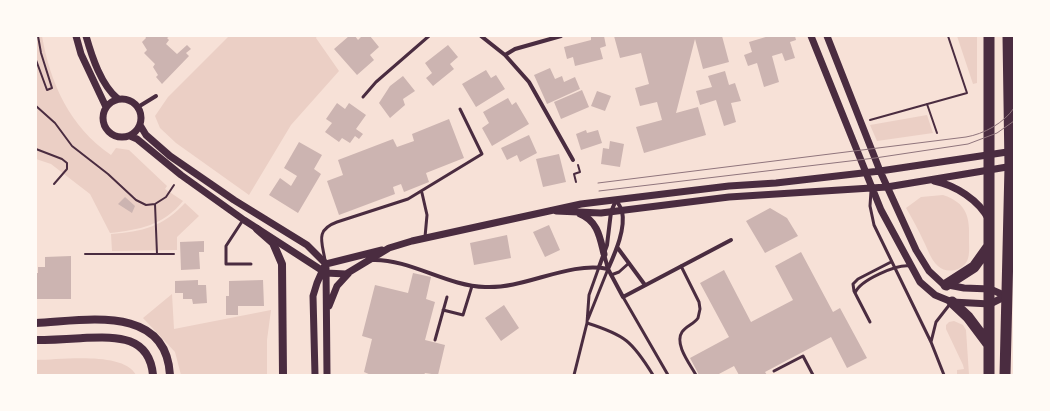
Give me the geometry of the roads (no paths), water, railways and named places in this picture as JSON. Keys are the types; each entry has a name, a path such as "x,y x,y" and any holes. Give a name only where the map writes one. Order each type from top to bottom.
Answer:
{"highway":[{"path":"989,36 989,375"},
{"path":"1005,375 1006,296 1012,166 1008,36"},
{"path":"946,284 974,267 990,246"},
{"path":"952,302 968,317 990,345"}],"main road":[{"path":"257,229 273,243 282,264 283,375"},
{"path":"36,323 108,320 130,322 143,328 161,344 170,372"},
{"path":"36,340 113,337 125,339 134,343 146,354 153,375"}],"street":[{"path":"76,36 82,54 106,107"},
{"path":"86,36 102,78 118,99"},
{"path":"481,36 506,55 529,82 575,160"},
{"path":"506,55 520,48 561,36"},
{"path":"811,36 884,216 910,266 926,289 935,295 952,302 990,304 1006,296"},
{"path":"828,36 880,171 922,260 932,275 938,281 946,284 990,289 1006,296"},
{"path":"138,107 156,96"},
{"path":"326,264 307,245 234,200 170,156 146,135 140,124 140,113 138,107 129,100 118,99 106,107 102,120 106,130 114,136 130,136 137,139 181,175 244,220 324,272 339,275 349,273"},
{"path":"130,136 140,124"},
{"path":"326,264 389,248 424,237 581,204 729,186 776,183 880,171 1012,151"},
{"path":"548,211 578,213 611,212 729,197 887,187 1012,166"},
{"path":"923,182 942,183 959,190 980,208 990,224"},
{"path":"608,269 617,247 621,228 622,211 616,200"},
{"path":"598,267 604,254 611,222 611,212 616,200"},
{"path":"578,213 589,218 595,226 608,269 623,297 731,240"},
{"path":"617,247 645,286"},
{"path":"328,318 332,296 340,282 349,273 389,248"},
{"path":"368,260 391,262 472,286 504,286 579,269 598,267 608,269"},
{"path":"315,375 313,296 326,264"},
{"path":"324,272 328,318 328,375"}],"lane":[{"path":"362,97 376,82 429,36"},
{"path":"326,264 321,238 327,227 337,222 408,200 422,193 436,182 482,154 460,109"},
{"path":"872,188 870,206 874,225 931,342 944,375"},
{"path":"422,193 427,214 424,237"},
{"path":"244,220 226,246 226,264 251,264"},
{"path":"870,322 853,286 856,280 891,262"},
{"path":"611,275 619,272 629,263"},
{"path":"681,266 700,306 698,318 683,331 680,338 682,348 696,375"},
{"path":"855,293 860,285 894,268 910,266"},
{"path":"587,323 589,295 598,267"},
{"path":"574,375 587,323 608,269"},
{"path":"443,310 463,314 472,286"},
{"path":"589,295 597,297"},
{"path":"623,297 668,375"},
{"path":"435,340 447,298"},
{"path":"931,342 936,322 952,302"},
{"path":"587,323 612,331 628,340 639,353 653,375"},
{"path":"774,371 803,356 813,375"}],"tram line":[{"path":"598,183 973,136 999,123 1014,108"},
{"path":"599,191 875,158 968,144 997,133 1014,121"}]}
